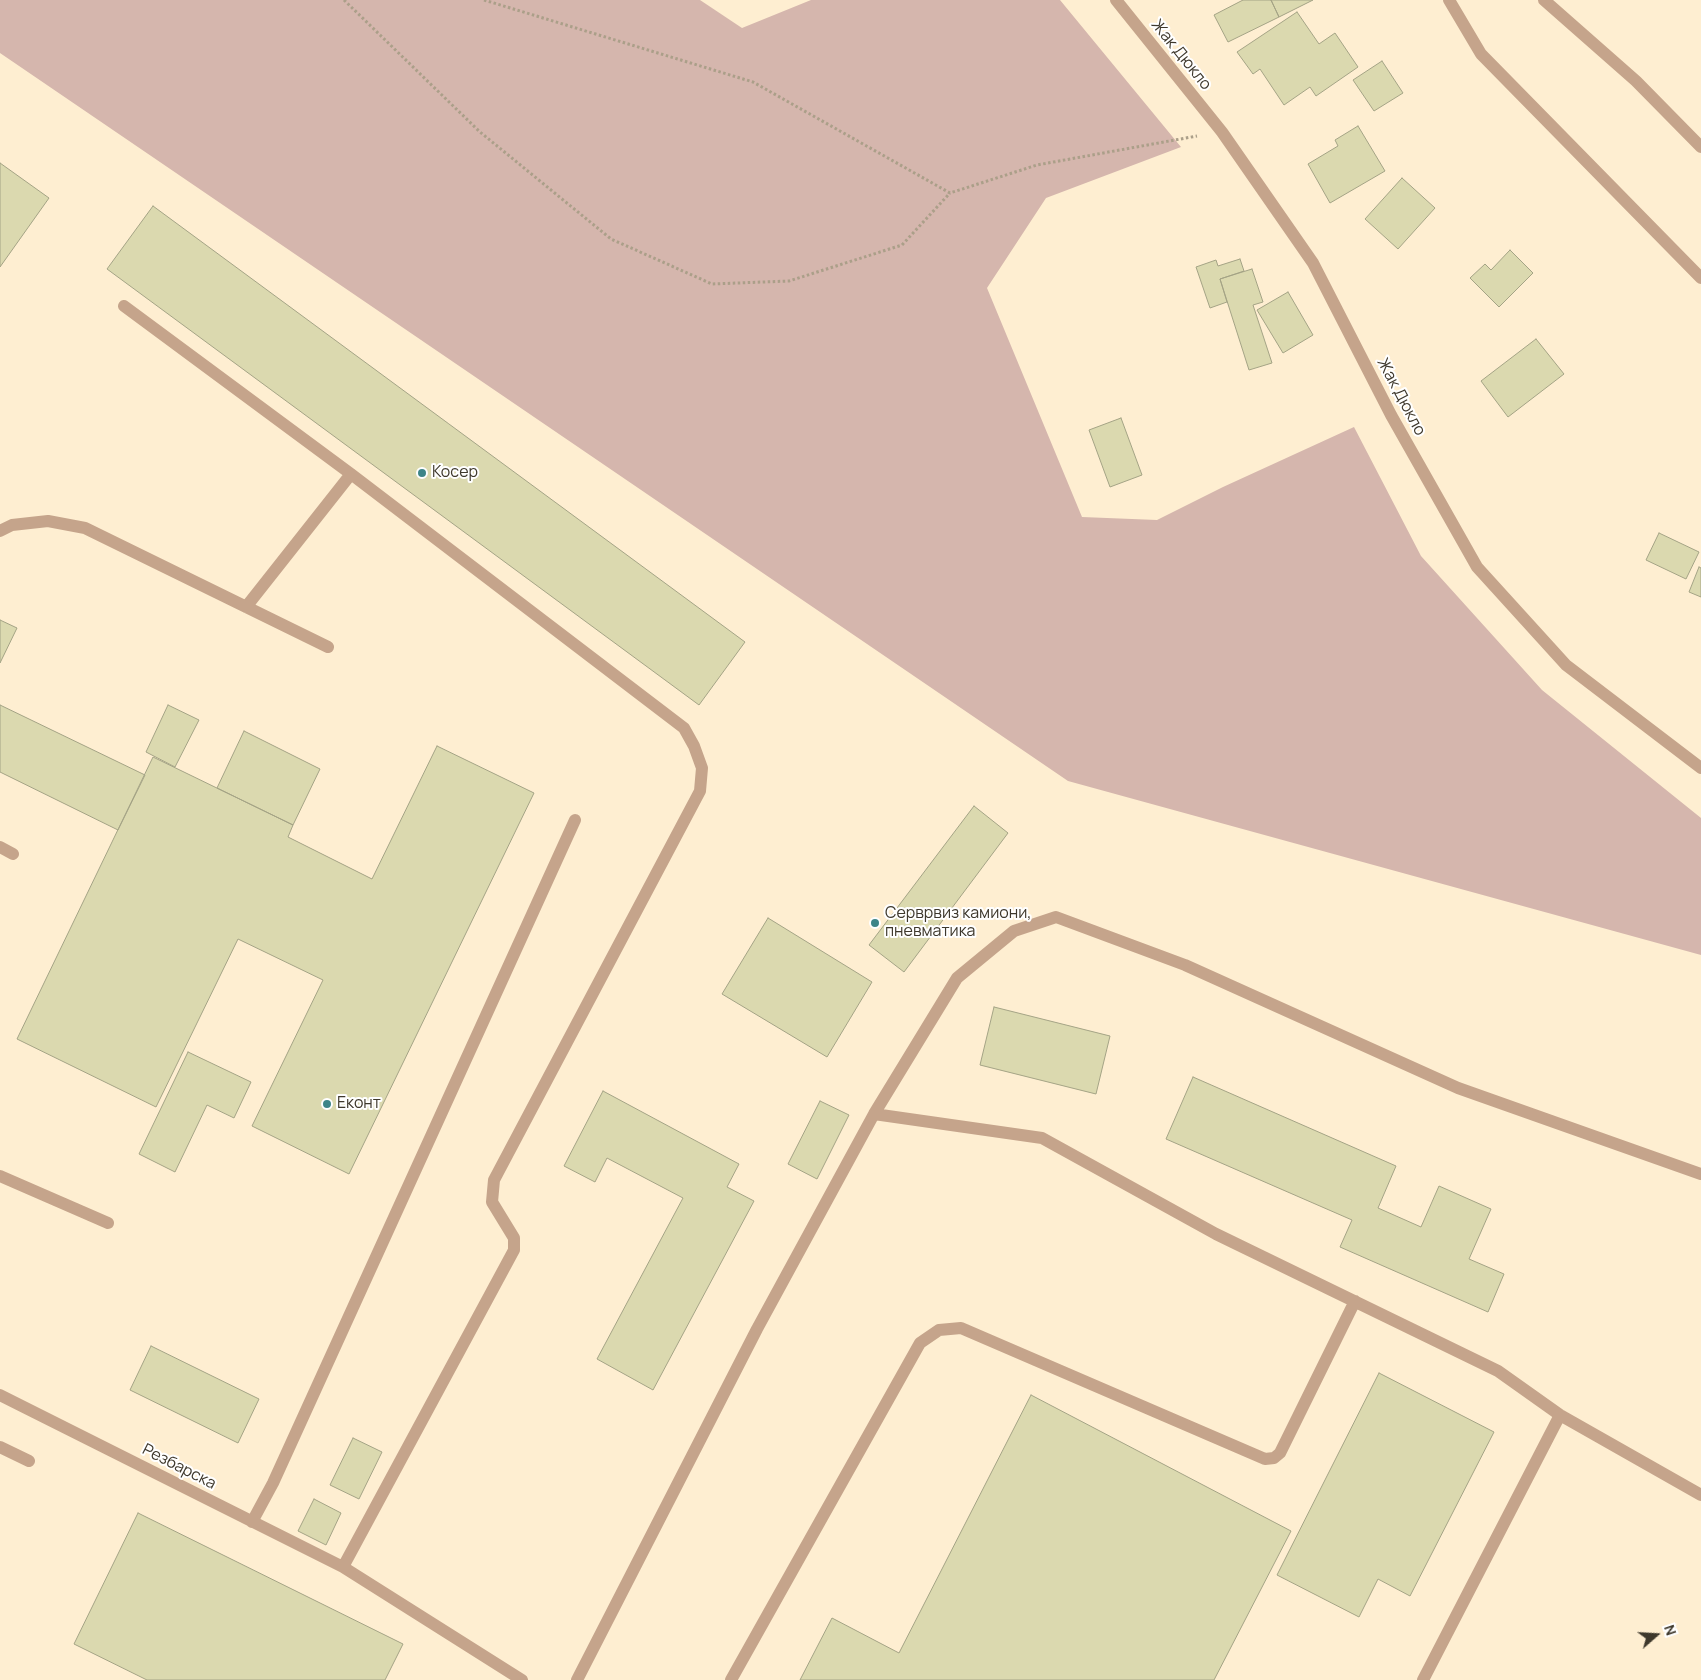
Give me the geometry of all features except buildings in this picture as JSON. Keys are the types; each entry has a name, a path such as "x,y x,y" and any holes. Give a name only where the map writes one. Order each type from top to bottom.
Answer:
{"street":[{"name":"Жак Дюкло","path":"1116,0 1222,132 1313,263 1391,415 1477,567 1566,665 1701,768"},
{"path":"1450,0 1481,54 1701,278"},
{"path":"1544,0 1636,81 1701,147"},
{"path":"124,306 351,474 684,728 694,746 702,768 700,791 494,1180 492,1202 514,1238 514,1250 343,1567"},
{"path":"246,607 351,474"},
{"path":"0,531 12,525 48,522 85,528 328,647"},
{"path":"252,1522 273,1483 575,820"},
{"path":"0,848 13,854"},
{"path":"577,1680 757,1329 874,1114 957,978 1014,931 1056,916 1185,965 1458,1088 1701,1174"},
{"path":"874,1114 1042,1138 1216,1234 1498,1371 1560,1415 1701,1495"},
{"path":"0,1176 108,1223"},
{"path":"731,1680 920,1343 939,1330 961,1328 1265,1459 1274,1458 1280,1453 1355,1301"},
{"name":"Резбарска","path":"0,1395 343,1567 522,1680"},
{"path":"1423,1680 1560,1415"},
{"path":"0,1447 29,1461"}],"path":[{"path":"344,0 480,132 611,239 712,284 788,281 902,245 950,193 1038,165 1222,132"},
{"path":"484,0 753,82 950,193"}],"shaded area":[{"path":"0,0 700,0 742,28 811,0 1060,0 1181,147 1046,198 987,288 1082,517 1157,520 1223,487 1354,427 1421,556 1542,690 1701,818 1701,955 1068,781 0,53"}],"place":[{"name":"Косер","path":"422,473"},
{"name":"Серврвиз камиони, пневматика","path":"875,923"},
{"name":"Еконт","path":"327,1104"}]}
